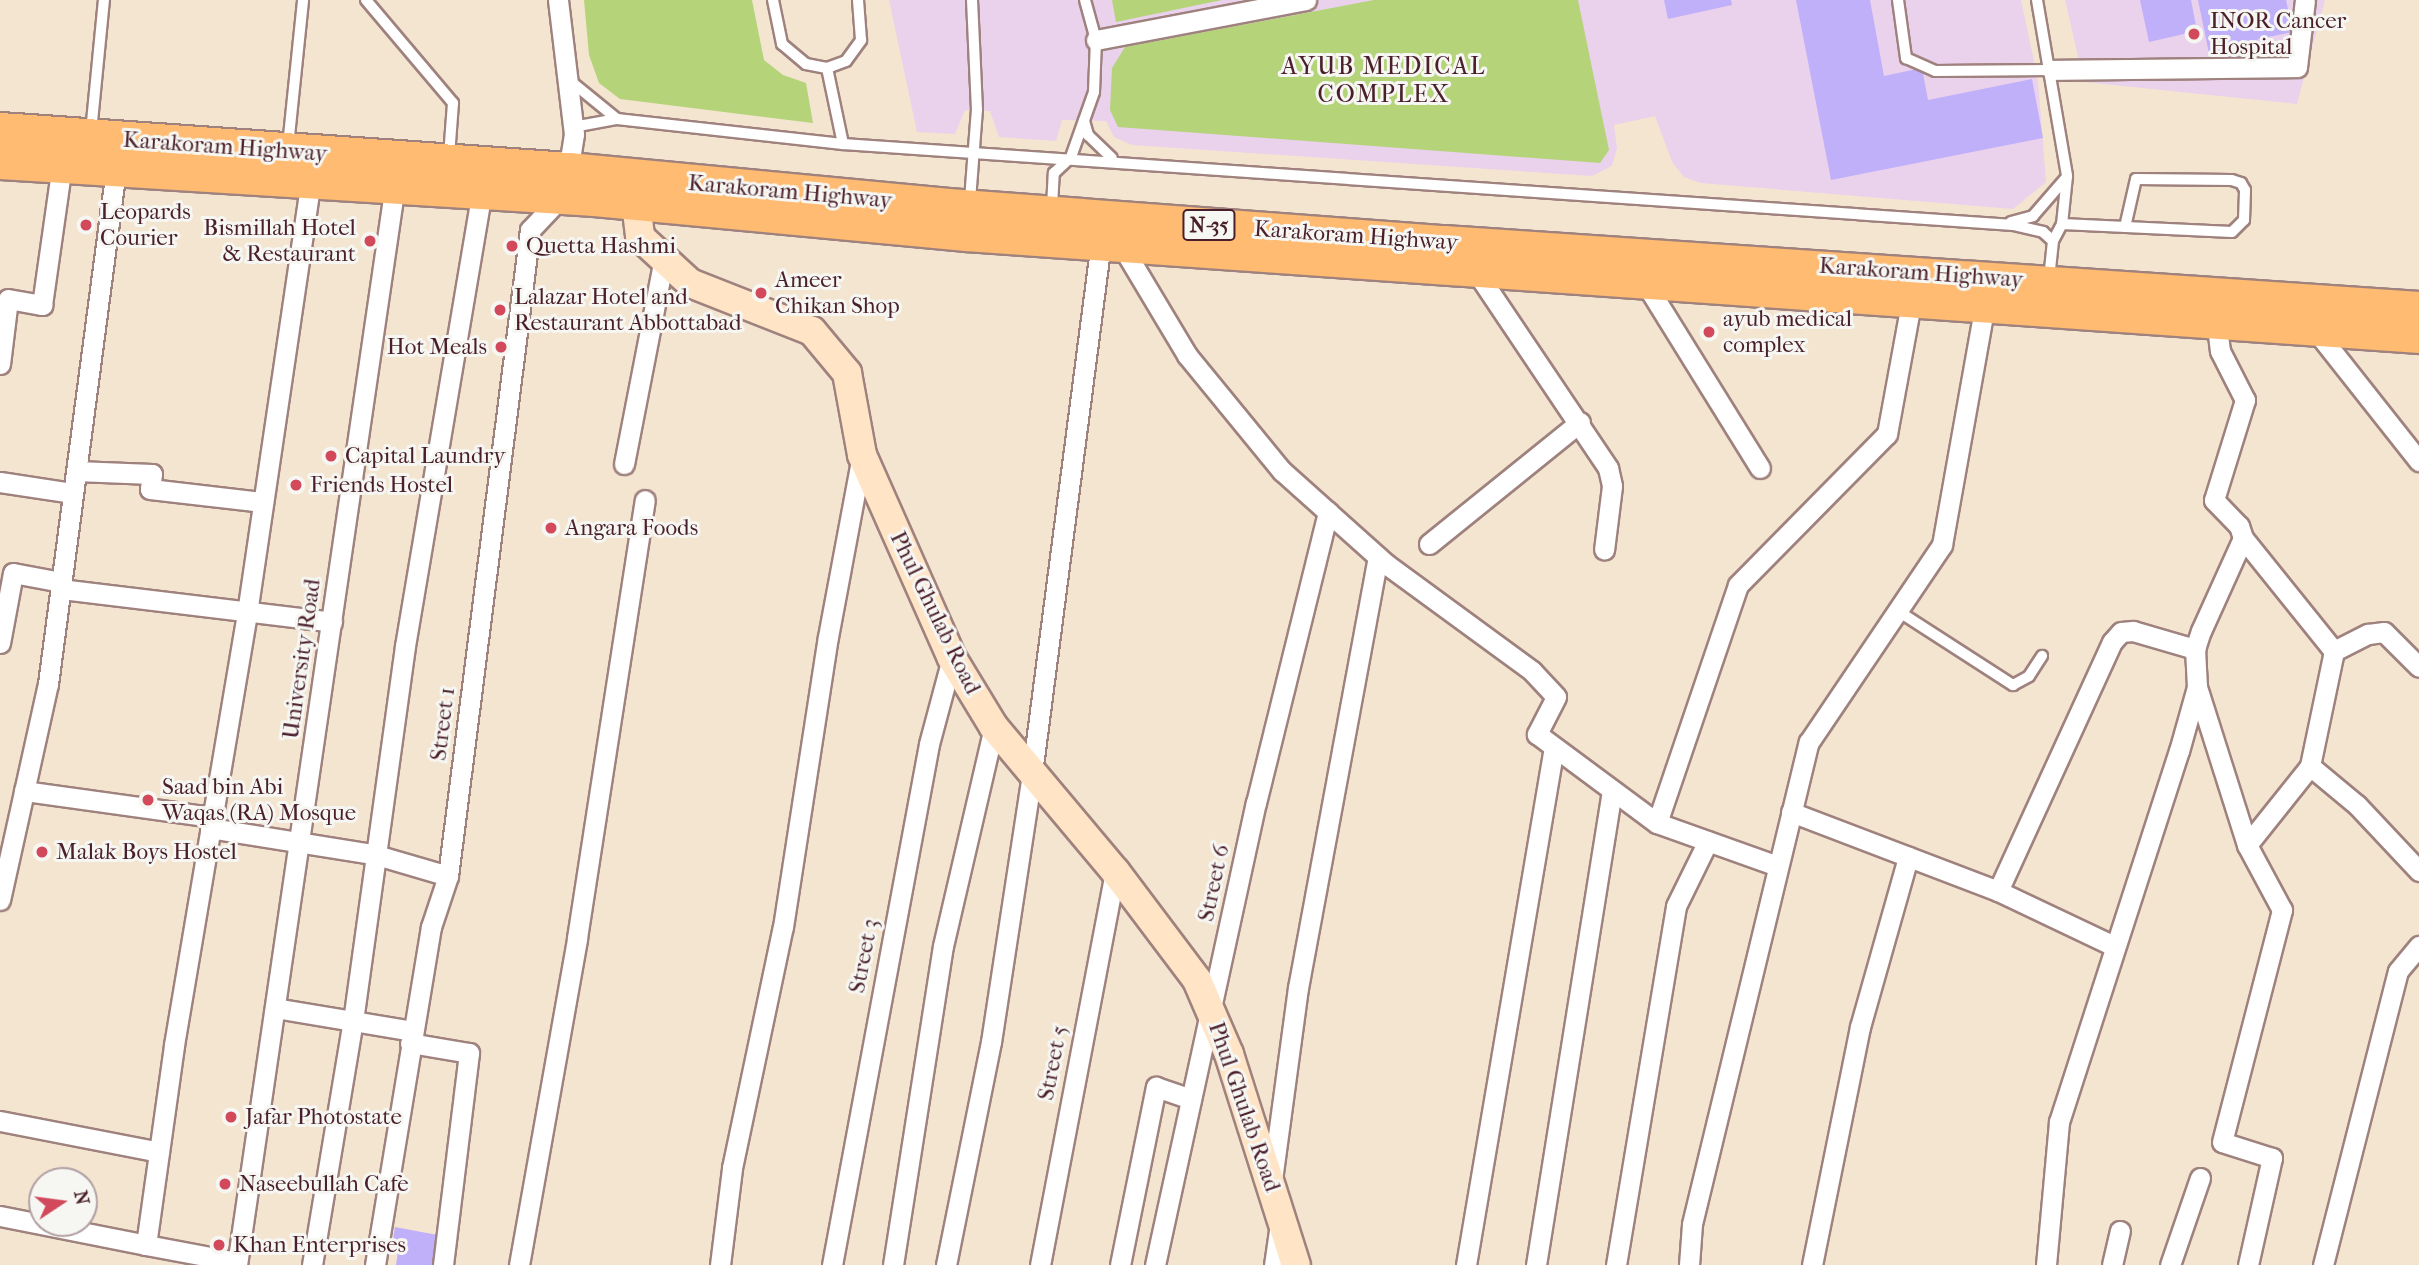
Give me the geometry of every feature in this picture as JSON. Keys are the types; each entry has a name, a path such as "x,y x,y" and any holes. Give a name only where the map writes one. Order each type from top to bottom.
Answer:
{"highway":[{"name":"Karakoram Highway","path":"0,130 448,163 565,183 636,203 1110,243 1985,303 2047,294"},
{"name":"Karakoram Highway","path":"0,161 482,190 565,183 1053,214 2216,306 2419,309"},
{"name":"Karakoram Highway","path":"2216,306 2312,327 2419,335"}],"street":[{"path":"558,0 572,127 565,183"},
{"path":"1096,40 1270,3 1306,0"},
{"path":"2052,70 2297,67 2305,0"},
{"path":"0,364 8,299 42,305 62,165"},
{"path":"0,900 48,684 116,169"},
{"path":"146,1245 211,823 247,613 311,179"},
{"name":"Street 1","path":"375,1265 431,927 448,876 530,230 565,183"},
{"name":"University Road","path":"237,1264 395,184"},
{"path":"312,1265 353,1021 373,854 482,190"},
{"name":"Phul Ghulab Road","path":"636,203 640,237 690,283 811,331 847,373 862,455 953,658 994,727 1115,871 1196,980 1230,1054 1296,1265"},
{"path":"1110,243 1187,355 1282,471 1378,556 1532,671 1556,697 1537,734 1657,823 1778,866"},
{"path":"946,1265 991,1042 1110,243"},
{"path":"624,464 664,259"},
{"path":"1475,270 1600,452 1612,486 1604,550"},
{"path":"1644,281 1760,468"},
{"path":"1657,823 1738,585 1887,434 1912,298"},
{"path":"1689,1265 1692,1224 1809,742 1942,545 1985,303"},
{"path":"2216,306 2220,351 2245,400 2214,500 2239,526 2243,538 2334,651"},
{"path":"2312,327 2419,461"},
{"path":"1429,544 1580,422"},
{"path":"720,1265 732,1168 783,927 828,637 862,455"},
{"path":"76,471 152,474 150,489 263,502"},
{"path":"0,482 73,493"},
{"path":"519,1265 578,938 645,500"},
{"name":"Street 6","path":"1155,1265 1210,1011 1328,513"},
{"path":"2243,538 2238,557 2212,598 2195,649 2197,687 2247,845 2282,910 2222,1142 2272,1158 2248,1265"},
{"path":"1271,1184 1298,988 1378,556"},
{"path":"0,643 13,573 61,585 247,613 332,622"},
{"path":"1998,891 2112,642 2121,632 2133,631 2195,649"},
{"path":"2334,651 2368,634 2384,632 2419,667"},
{"path":"2247,845 2310,766 2334,651"},
{"name":"Street 3","path":"832,1265 929,744 953,658"},
{"path":"2046,1265 2059,1122 2197,687"},
{"path":"893,1265 943,946 994,727"},
{"path":"1466,1265 1554,747"},
{"path":"2310,766 2357,805 2419,871"},
{"path":"24,791 211,823 300,844 373,854 448,876"},
{"path":"1536,1265 1612,792"},
{"path":"1791,812 1998,891 2114,946"},
{"path":"1616,1265 1676,906 1708,841"},
{"path":"1812,1265 1860,1027 1909,857"},
{"name":"Street 5","path":"1040,1265 1115,871"},
{"path":"2323,1265 2398,971 2419,946"},
{"path":"275,1008 353,1021 468,1053 445,1265"},
{"path":"1120,1265 1156,1087 1191,1099"},
{"path":"0,1121 159,1152"},
{"path":"2170,1265 2200,1178"},
{"path":"0,1216 237,1264"},
{"path":"1274,1265 1281,1216"},
{"path":"2112,1265 2120,1231"}],"lane":[{"path":"90,137 104,0"},
{"path":"287,152 303,0"},
{"path":"366,0 453,103 448,163"},
{"path":"773,0 782,44 806,64 827,68 846,61 862,40 858,0"},
{"path":"969,208 976,152 976,30 972,0"},
{"path":"1053,214 1054,173 1071,157 1094,92 1096,40 1085,0"},
{"path":"1898,0 1906,58 1935,71 2052,70"},
{"path":"2037,0 2052,70 2067,176 2063,224 2053,241 2047,294"},
{"path":"827,68 843,144"},
{"path":"565,77 617,118"},
{"path":"572,127 617,118 843,144 1116,160 2000,224 2029,227 2053,241"},
{"path":"1083,121 1101,152 1116,160"},
{"path":"2000,224 2033,216 2067,176"},
{"path":"2063,224 2125,227 2232,232 2244,220 2245,190 2241,183 2232,180 2136,179 2125,227"},
{"path":"1898,611 2013,685 2029,676 2042,656"}],"shaded area":[{"path":"889,0 2021,0 2038,80 2046,182 2013,209 1701,183 1684,177 1672,162 1655,116 1614,125 1617,148 1612,166 1592,176 1132,145 1114,137 1106,121 1062,120 1056,141 999,137 990,111 977,110 965,110 955,134 917,132"},
{"name":"INOR Cancer Hospital","path":"2065,0 2325,0 2297,104 2084,82"}],"green space":[{"path":"584,0 752,0 764,60 783,75 806,83 813,123 620,99 599,83 589,55"},
{"path":"1112,0 1222,0 1116,22"},
{"path":"1374,0 1578,0 1609,150 1600,163 1118,127 1110,110 1112,68 1125,47"}],"building":[{"path":"1664,0 1731,0 1732,5 1668,19"},
{"path":"1796,0 1870,0 1884,76 1922,68 1928,100 2032,79 2043,138 1831,180"},
{"path":"2140,0 2191,0 2197,31 2149,42"},
{"path":"2198,0 2286,0 2293,32 2258,39 2261,52 2211,63"},
{"path":"395,1227 443,1236 433,1261 439,1265 396,1265 399,1245 392,1244"}],"place":[{"name":"INOR Cancer Hospital","path":"2194,34"},
{"name":"Leopards Courier","path":"86,225"},
{"name":"Bismillah Hotel & Restaurant","path":"370,241"},
{"name":"Quetta Hashmi","path":"512,246"},
{"name":"Ameer Chikan Shop","path":"761,293"},
{"name":"Lalazar Hotel and Restaurant Abbottabad","path":"500,310"},
{"name":"ayub medical complex","path":"1709,332"},
{"name":"Hot Meals","path":"501,347"},
{"name":"Capital Laundry","path":"331,456"},
{"name":"Friends Hostel","path":"296,485"},
{"name":"Angara Foods","path":"551,528"},
{"name":"Saad bin Abi Waqas (RA) Mosque","path":"148,800"},
{"name":"Malak Boys Hostel","path":"42,852"},
{"name":"Jafar Photostate","path":"231,1117"},
{"name":"Naseebullah Cafe","path":"225,1184"},
{"name":"Khan Enterprises","path":"219,1245"}],"district":[{"name":"AYUB MEDICAL COMPLEX","path":"1384,81"}]}
